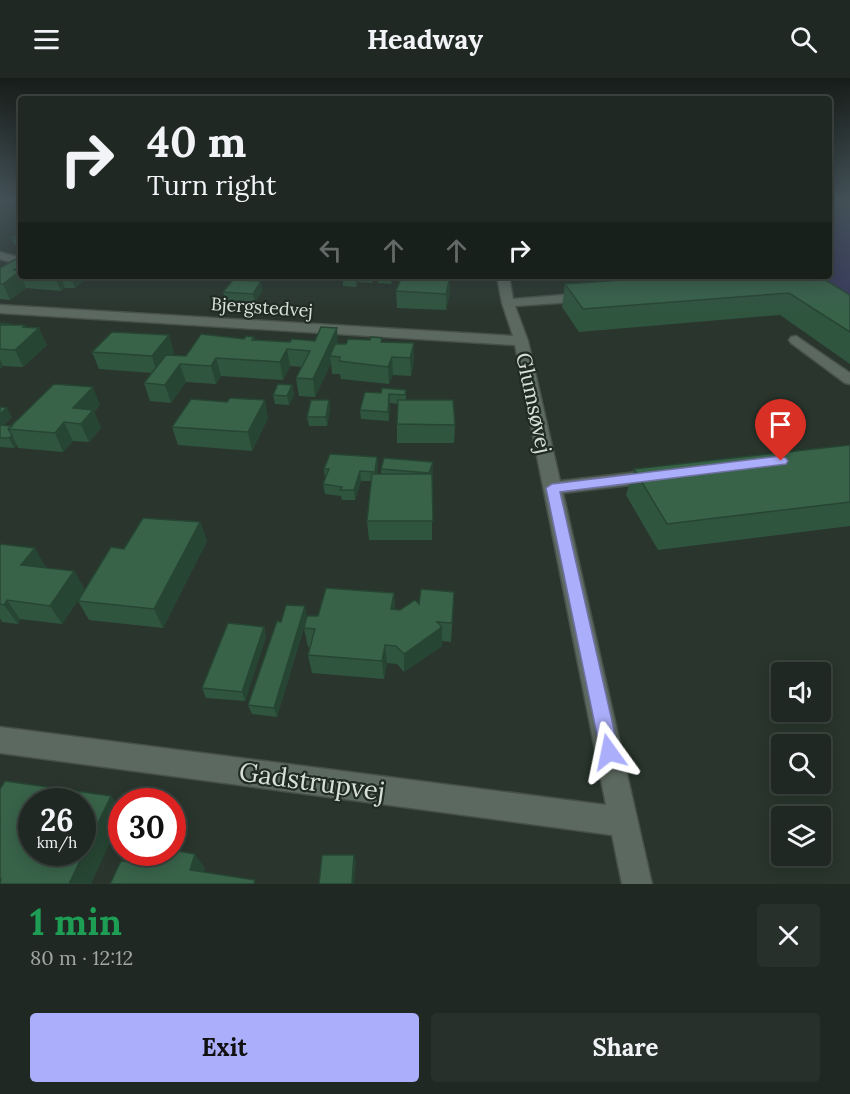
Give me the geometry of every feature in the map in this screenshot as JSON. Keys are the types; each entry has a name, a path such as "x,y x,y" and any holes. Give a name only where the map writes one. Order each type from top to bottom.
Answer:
{"street":[{"path":"0,255 18,261"},
{"name":"Glumsøvej","path":"504,279 508,303 521,341 637,884"},
{"path":"508,303 601,296"},
{"name":"Bjergstedvej","path":"0,309 521,341"},
{"path":"796,340 850,380"},
{"path":"552,488 672,474"},
{"name":"Gadstrupvej","path":"0,740 624,822"}],"shaded area":[{"path":"832,239 850,239 850,316 793,279 832,279"}],"building":[{"path":"18,258 18,268 14,270 18,273 3,284 0,284 0,268"},
{"path":"401,279 450,279 446,294 396,291"},
{"path":"638,279 824,279 850,295 850,332 789,293 583,309 565,284"},
{"path":"233,280 261,281 253,294 223,292"},
{"path":"0,325 25,325 23,327 39,328 15,350 0,349"},
{"path":"321,327 337,328 313,379 296,378 310,351 287,349 280,362 216,358 211,366 180,364 165,385 144,383 166,355 186,356 201,334 244,339 246,336 254,337 252,340 315,341"},
{"path":"112,332 169,335 152,356 92,352"},
{"path":"371,337 382,338 381,342 414,343 410,358 392,357 388,367 339,361 340,357 330,356 335,344 346,344 348,339 370,340"},
{"path":"54,384 93,387 73,408 93,410 81,424 64,422 55,433 8,429"},
{"path":"278,384 292,385 287,396 273,395"},
{"path":"382,388 406,390 405,395 389,394 388,412 360,410 365,392 381,393"},
{"path":"230,398 265,400 248,432 172,427 191,399 227,402"},
{"path":"311,400 329,400 326,417 307,417"},
{"path":"398,400 453,400 455,425 397,424"},
{"path":"0,407 7,408 0,414"},
{"path":"0,425 12,426 8,429 12,435 9,438 0,438"},
{"path":"850,445 850,502 667,524 634,469"},
{"path":"330,454 377,457 375,472 360,471 354,490 340,490 342,487 323,484 329,469 324,469"},
{"path":"384,458 433,462 429,473 381,469"},
{"path":"372,474 432,474 433,521 367,521"},
{"path":"143,518 200,522 154,609 78,601 111,547 124,549"},
{"path":"0,544 35,548 21,565 74,571 50,606 7,600 4,605 0,604"},
{"path":"326,588 394,593 391,609 400,610 415,600 419,604 421,589 454,592 452,623 437,622 442,627 404,654 396,646 385,645 382,661 308,655 315,629 304,628 307,616 318,616"},
{"path":"286,605 305,606 274,708 248,705 277,621 281,622"},
{"path":"228,623 264,627 242,692 202,688"},
{"path":"5,781 54,788 18,788 18,866 78,866 69,884 0,884 0,789"},
{"path":"96,794 108,796 108,802 96,827"},
{"path":"186,852 195,854 190,870 255,880 254,884 110,884 119,866 186,866"},
{"path":"322,855 354,855 352,884 319,884"}],"route":[{"path":"609,752 552,488 781,461"}]}
